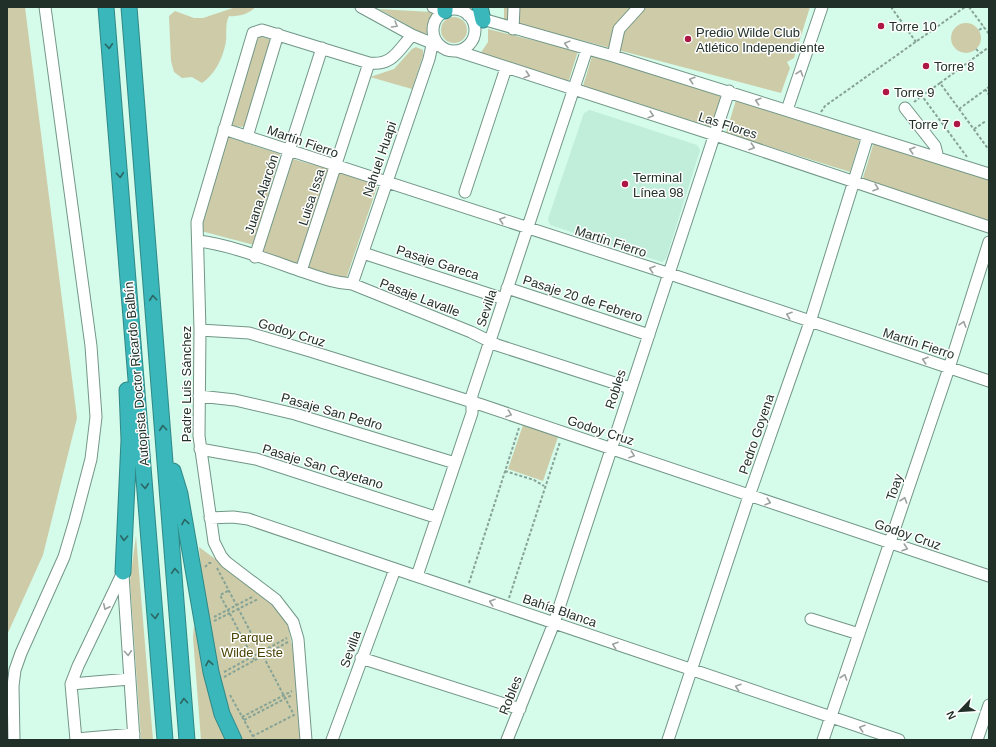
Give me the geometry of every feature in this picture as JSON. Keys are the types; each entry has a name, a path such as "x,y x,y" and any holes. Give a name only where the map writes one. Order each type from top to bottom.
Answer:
{"highway":[{"name":"Autopista Doctor Ricardo Balbín","path":"106,7 165,740"},
{"name":"Autopista Doctor Ricardo Balbín","path":"129,7 165,446 187,740"},
{"path":"123,572 129,440 126,356 131,317"},
{"path":"165,446 180,494 212,679 222,714 234,740"}],"street":[{"path":"14,740 13,686 15,670 21,653 64,557 76,520 91,459 95,438 96,417 91,346 44,7"},
{"path":"361,7 412,35 435,42 445,50 457,51 468,46 474,36 474,24 477,14"},
{"path":"513,29 514,7"},
{"path":"613,56 619,29 639,7"},
{"path":"787,110 822,7"},
{"path":"435,42 433,30 441,8 477,14 513,29 613,56 729,91 989,174"},
{"name":"Padre Luis Sánchez","path":"278,34 262,30 257,31 251,36 199,214 198,241 200,330 198,424 200,450 214,542 221,556 232,568 276,600 293,622 298,639 306,740"},
{"path":"247,137 278,34 369,63 377,64 387,62 397,54 412,35"},
{"name":"Nahuel Huapi","path":"352,284 435,42"},
{"name":"Juana Alarcón","path":"255,256 322,48"},
{"name":"Sevilla","path":"417,576 472,413 472,402 490,341 529,228 587,49"},
{"name":"Las Flores","path":"457,51 715,135 989,227"},
{"name":"Luisa Issa","path":"301,271 369,63"},
{"path":"465,192 506,68"},
{"name":"Robles","path":"507,740 554,623 630,388 670,274 729,91"},
{"path":"905,108 935,146 938,158"},
{"name":"Martín Fierro","path":"224,129 335,167 386,182 670,274 989,382"},
{"name":"Pedro Goyena","path":"668,740 749,496 810,322 868,136"},
{"name":"Pasaje Lavalle","path":"198,241 207,242 255,256 335,283 352,284 490,341 630,388"},
{"name":"Toay","path":"823,740 950,368 989,242"},
{"name":"Pasaje Gareca","path":"362,252 506,293"},
{"name":"Pasaje 20 de Febrero","path":"506,293 649,335"},
{"name":"Godoy Cruz","path":"200,330 249,333 472,402 989,576"},
{"name":"Pasaje San Pedro","path":"199,396 235,400 295,414 455,463"},
{"name":"Pasaje San Cayetano","path":"200,450 256,459 436,517"},
{"name":"Bahía Blanca","path":"210,518 240,517 417,576 691,671 899,740"},
{"name":"Sevilla","path":"332,740 395,569"},
{"path":"123,572 134,737 76,739 71,684 78,666 123,572"},
{"path":"811,619 859,634"},
{"path":"361,658 520,709"},
{"path":"71,684 130,679"},
{"path":"977,740 989,705"}],"path":[{"path":"896,7 892,8 916,42"},
{"path":"818,120 825,106 965,7"},
{"path":"969,7 989,34"},
{"path":"979,30 984,27"},
{"path":"970,160 922,96 989,47"},
{"path":"976,49 980,54"},
{"path":"940,83 989,150"},
{"path":"959,109 989,87"},
{"path":"985,90 989,95"},
{"path":"974,129 986,121"},
{"path":"466,593 522,419"},
{"path":"506,607 544,486 563,432"},
{"path":"505,471 534,480 544,486"},
{"path":"205,569 210,563 221,569"},
{"path":"215,565 294,715"},
{"path":"210,623 261,597 251,590"},
{"path":"229,591 220,595 254,660"},
{"path":"209,620 257,595"},
{"path":"286,633 288,649"},
{"path":"287,638 219,674 221,678 288,642"},
{"path":"291,684 294,721"},
{"path":"228,691 255,740"},
{"path":"242,717 292,691"},
{"path":"244,720 292,695"},
{"path":"253,736 294,715"}],"shaded area":[{"name":"Terminal Línea 98","path":"590,110 697,145 700,150 666,259 662,262 550,225 548,219 584,113"}],"green space":[{"path":"7,7 25,7 77,418 43,555 7,635"},
{"path":"236,7 255,7 250,12 236,16 229,16 224,51 220,62 210,76 202,83 192,77 182,78 174,72 171,61 169,16 175,11 194,18 203,18"},
{"name":"Predio Wilde Club Atlético Independiente","path":"504,7 810,7 794,58 787,62 790,68 781,93 504,20"},
{"path":"379,9 432,12 434,17 429,33 423,34"},
{"path":"454,17 463,21 467,30 463,39 454,43 445,39 441,30 445,21"},
{"path":"966,23 977,27 981,38 977,49 966,53 955,49 951,38 955,27"},
{"path":"488,29 578,51 568,83 480,54 488,42"},
{"path":"259,36 269,39 271,42 244,127 232,126 231,121 255,38"},
{"path":"416,47 423,50 423,56 412,89 370,77 394,69 412,49"},
{"path":"593,53 722,93 712,127 583,86"},
{"path":"736,100 860,139 850,172 726,133"},
{"path":"225,136 280,154 254,245 201,231"},
{"path":"874,142 989,178 988,221 862,181"},
{"path":"293,159 328,169 297,265 262,253"},
{"path":"340,172 376,183 377,187 346,279 309,270 308,267 337,174"},
{"path":"523,425 558,437 543,481 508,469"},
{"path":"136,536 153,740 141,740 130,581"},
{"name":"Parque Wilde Este","path":"199,547 271,600 287,621 294,655 300,740 241,740 223,697 206,619"},
{"path":"194,625 205,673 225,740 201,740 193,637"}],"place":[{"name":"Torre 10","path":"881,26"},
{"name":"Predio Wilde Club Atlético Independiente","path":"688,39"},
{"name":"Torre 8","path":"926,66"},
{"name":"Torre 9","path":"886,92"},
{"name":"Torre 7","path":"957,124"},
{"name":"Terminal Línea 98","path":"625,184"}]}
